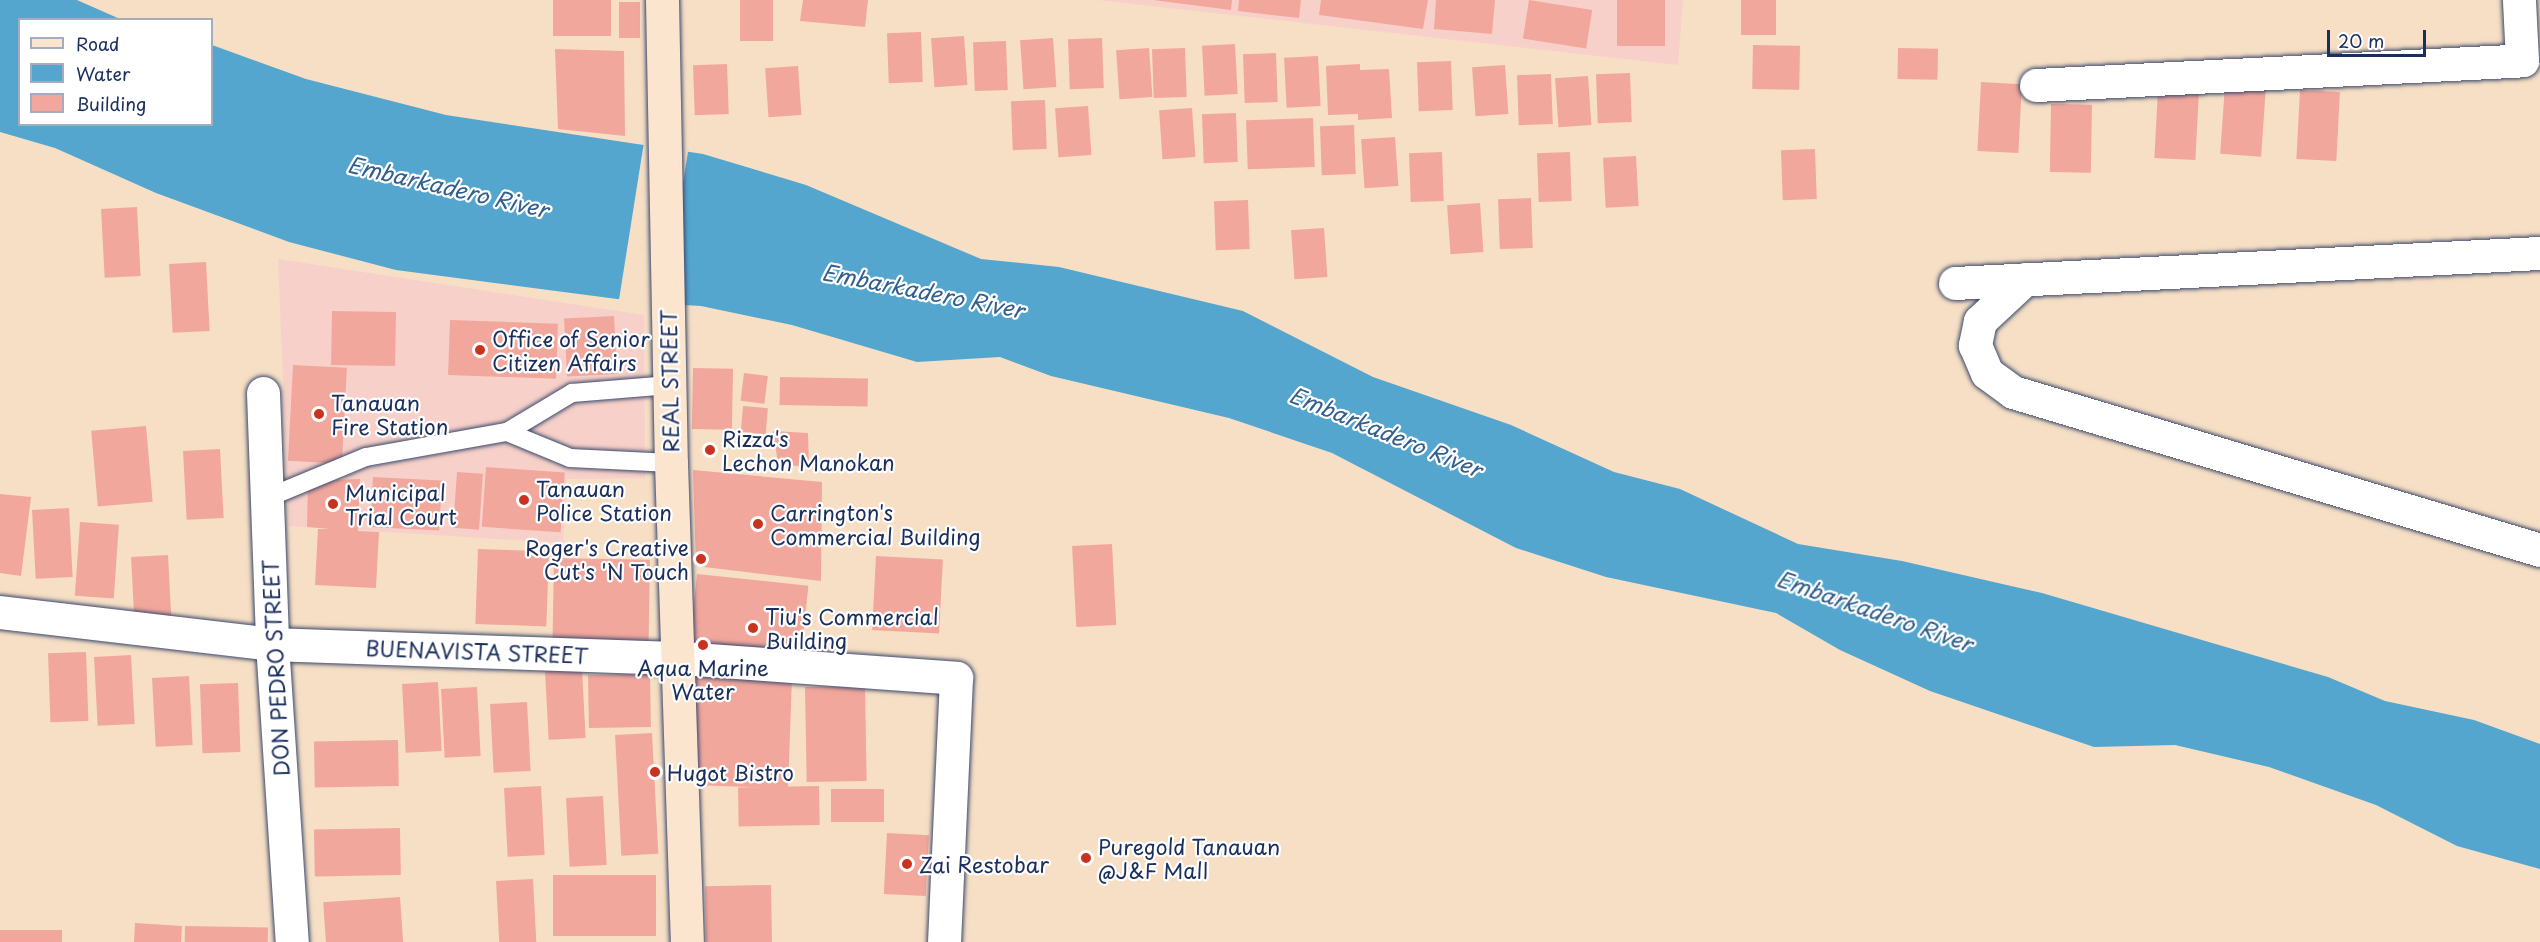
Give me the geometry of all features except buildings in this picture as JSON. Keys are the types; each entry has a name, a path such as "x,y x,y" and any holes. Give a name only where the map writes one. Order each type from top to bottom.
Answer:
{"main road":[{"name":"REAL STREET","path":"662,0 671,463 680,658 687,942"}],"street":[{"path":"2036,85 2522,60 2519,0"},
{"path":"1955,283 2540,253"},
{"path":"2025,279 1980,321 1975,345 1987,374 2013,392 2540,550"},
{"name":"DON PEDRO STREET","path":"263,393 272,644 292,942"},
{"name":"BUENAVISTA STREET","path":"0,612 272,644 680,658 956,678 944,942"}],"lane":[{"path":"267,498 366,457 507,432 572,393 669,371"},
{"path":"507,432 570,458 671,463"}],"shaded area":[{"path":"1097,0 1683,0 1678,65"},
{"path":"278,259 644,315 645,478 567,479 563,543 289,526"}],"water":[{"name":"Embarkadero River","path":"0,0 77,0 118,18 18,18 18,126 213,126 213,45 306,79 446,115 703,154 806,185 981,259 1059,267 1243,311 1373,377 1511,425 1614,472 1680,489 1798,544 1902,561 2042,593 2328,677 2385,701 2474,720 2540,744 2540,869 2457,846 2376,805 2269,767 2175,745 2094,747 1930,691 1840,650 1776,613 1606,577 1516,548 1332,453 1229,418 1051,376 1000,357 917,362 792,325 701,306 648,303 396,270 289,242 156,193 55,148 0,132"}],"pier":[{"path":"644,142 688,149 663,311 618,304"}],"place":[{"name":"Office of Senior Citizen Affairs","path":"480,350"},
{"name":"Tanauan Fire Station","path":"319,414"},
{"name":"Rizza's Lechon Manokan","path":"710,450"},
{"name":"Tanauan Police Station","path":"524,500"},
{"name":"Municipal Trial Court","path":"333,504"},
{"name":"Carrington's Commercial Building","path":"758,524"},
{"name":"Roger's Creative Cut's 'N Touch","path":"701,559"},
{"name":"Tiu's Commercial Building","path":"753,628"},
{"name":"Aqua Marine Water","path":"703,645"},
{"name":"Hugot Bistro","path":"655,772"},
{"name":"Puregold Tanauan @J&F Mall","path":"1086,858"},
{"name":"Zai Restobar","path":"907,864"}]}
